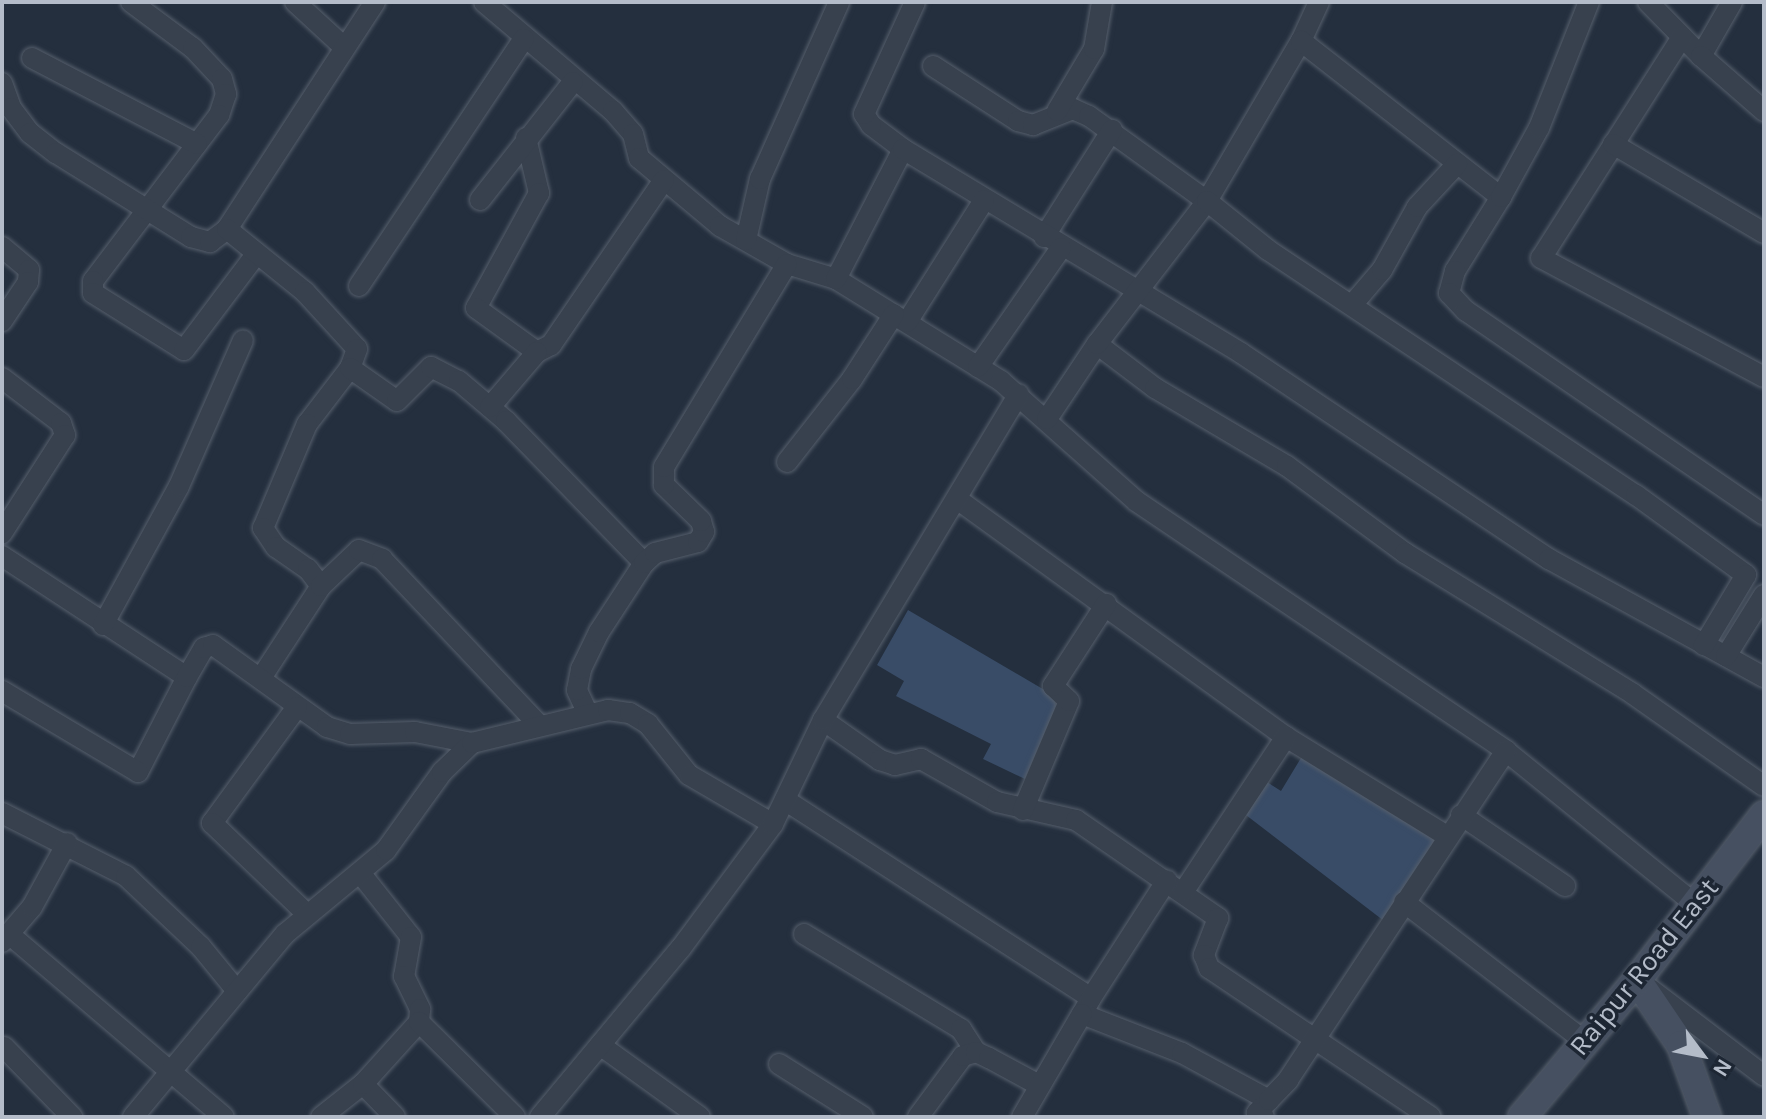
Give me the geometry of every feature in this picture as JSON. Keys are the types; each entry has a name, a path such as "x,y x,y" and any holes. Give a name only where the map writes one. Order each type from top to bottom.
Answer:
{"street":[{"path":"131,2 167,25 222,79 226,94 219,115 91,287 177,349 189,346 257,253"},
{"path":"295,2 344,47"},
{"path":"2,83 11,108 30,133 147,211 191,237 210,242 227,229 375,2"},
{"path":"484,2 509,10 524,39 573,82 613,111 633,134 639,158 664,180 746,240 787,264 836,279 1019,394 1136,501 1506,751 1695,904"},
{"path":"746,240 760,179 839,2"},
{"path":"915,2 864,114 871,125 903,149 1137,295 1241,353 1549,559 1764,677"},
{"path":"1057,111 1094,49 1102,2"},
{"path":"1047,419 1097,344 1207,201 1301,41 1319,2"},
{"path":"1589,2 1539,128 1455,271 1449,293 1466,311 1764,515"},
{"path":"1648,2 1701,56 1764,111"},
{"path":"1701,56 1732,2"},
{"path":"1682,37 1541,258 1764,377"},
{"path":"359,286 524,39"},
{"path":"1301,41 1501,197"},
{"path":"32,58 197,144"},
{"path":"933,66 1018,121 1033,125 1057,111 1073,109 1112,130 1268,250 1636,495 1746,575 1704,645"},
{"path":"480,200 573,82"},
{"path":"978,367 1052,242 1112,130"},
{"path":"526,138 539,193 476,308 537,352"},
{"path":"1613,144 1764,233"},
{"path":"836,279 903,149"},
{"path":"1352,305 1382,270 1417,207 1457,164"},
{"path":"490,407 537,352 551,345 664,180"},
{"path":"787,462 900,318 984,200"},
{"path":"227,229 352,339 357,349 350,368 307,424 263,528 276,547 308,569 321,586"},
{"path":"2,247 29,270 28,282 2,321"},
{"path":"588,714 577,690 581,669 644,563 655,553 698,542 704,532 701,521 664,485 664,467 787,264"},
{"path":"103,625 179,486 243,340"},
{"path":"1097,344 1155,388 1287,466 1405,553 1633,694 1764,786"},
{"path":"350,368 397,401 431,367 459,381 490,407 644,563"},
{"path":"2,378 61,423 65,435 2,533"},
{"path":"540,1117 681,948 773,824 823,720 1019,394"},
{"path":"957,499 1286,737 1447,836"},
{"path":"261,678 321,586 359,550 382,559 539,725"},
{"path":"2,556 103,625 187,677"},
{"path":"1726,656 1764,595"},
{"path":"1023,810 1069,701 1053,686 1106,604"},
{"path":"2,691 138,772 204,648 213,645 297,707 350,734 415,732 472,743 588,714 619,711 648,724 689,775 773,824"},
{"path":"297,707 212,823 307,914"},
{"path":"823,720 880,760 895,765 921,759 997,802 1023,810 1056,811 1076,820 1218,918 1204,955 1209,968 1431,1117"},
{"path":"1022,1117 1086,1006 1286,737"},
{"path":"138,1116 237,991 307,914 361,874 386,850 442,772 472,743"},
{"path":"785,800 1086,1006 1182,1053 1261,1112 1316,1038 1506,751"},
{"path":"2,813 67,843 152,898 237,991"},
{"path":"1461,815 1565,886"},
{"name":"Raipur Road East","path":"1522,1117 1637,980 1764,815"},
{"path":"67,843 32,907 6,938 224,1117"},
{"path":"321,1117 363,1084 419,1022 420,1009 404,976 411,937 361,874"},
{"path":"1404,902 1586,1042"},
{"path":"804,934 961,1029 976,1052 1039,1085"},
{"path":"1637,980 1764,1076"},
{"path":"1637,980 1681,1045 1707,1117"},
{"path":"419,1022 515,1117"},
{"path":"600,1045 700,1117"},
{"path":"4,1047 72,1117"},
{"path":"918,1117 953,1067 963,1056 976,1052"},
{"path":"779,1064 863,1117"},
{"path":"363,1084 395,1117"}],"water":[{"path":"908,610 1053,695 1056,706 1025,779 983,759 991,744 896,696 904,681 877,665"},
{"path":"1304,753 1440,843 1388,924 1242,812 1264,780 1281,791"}]}
